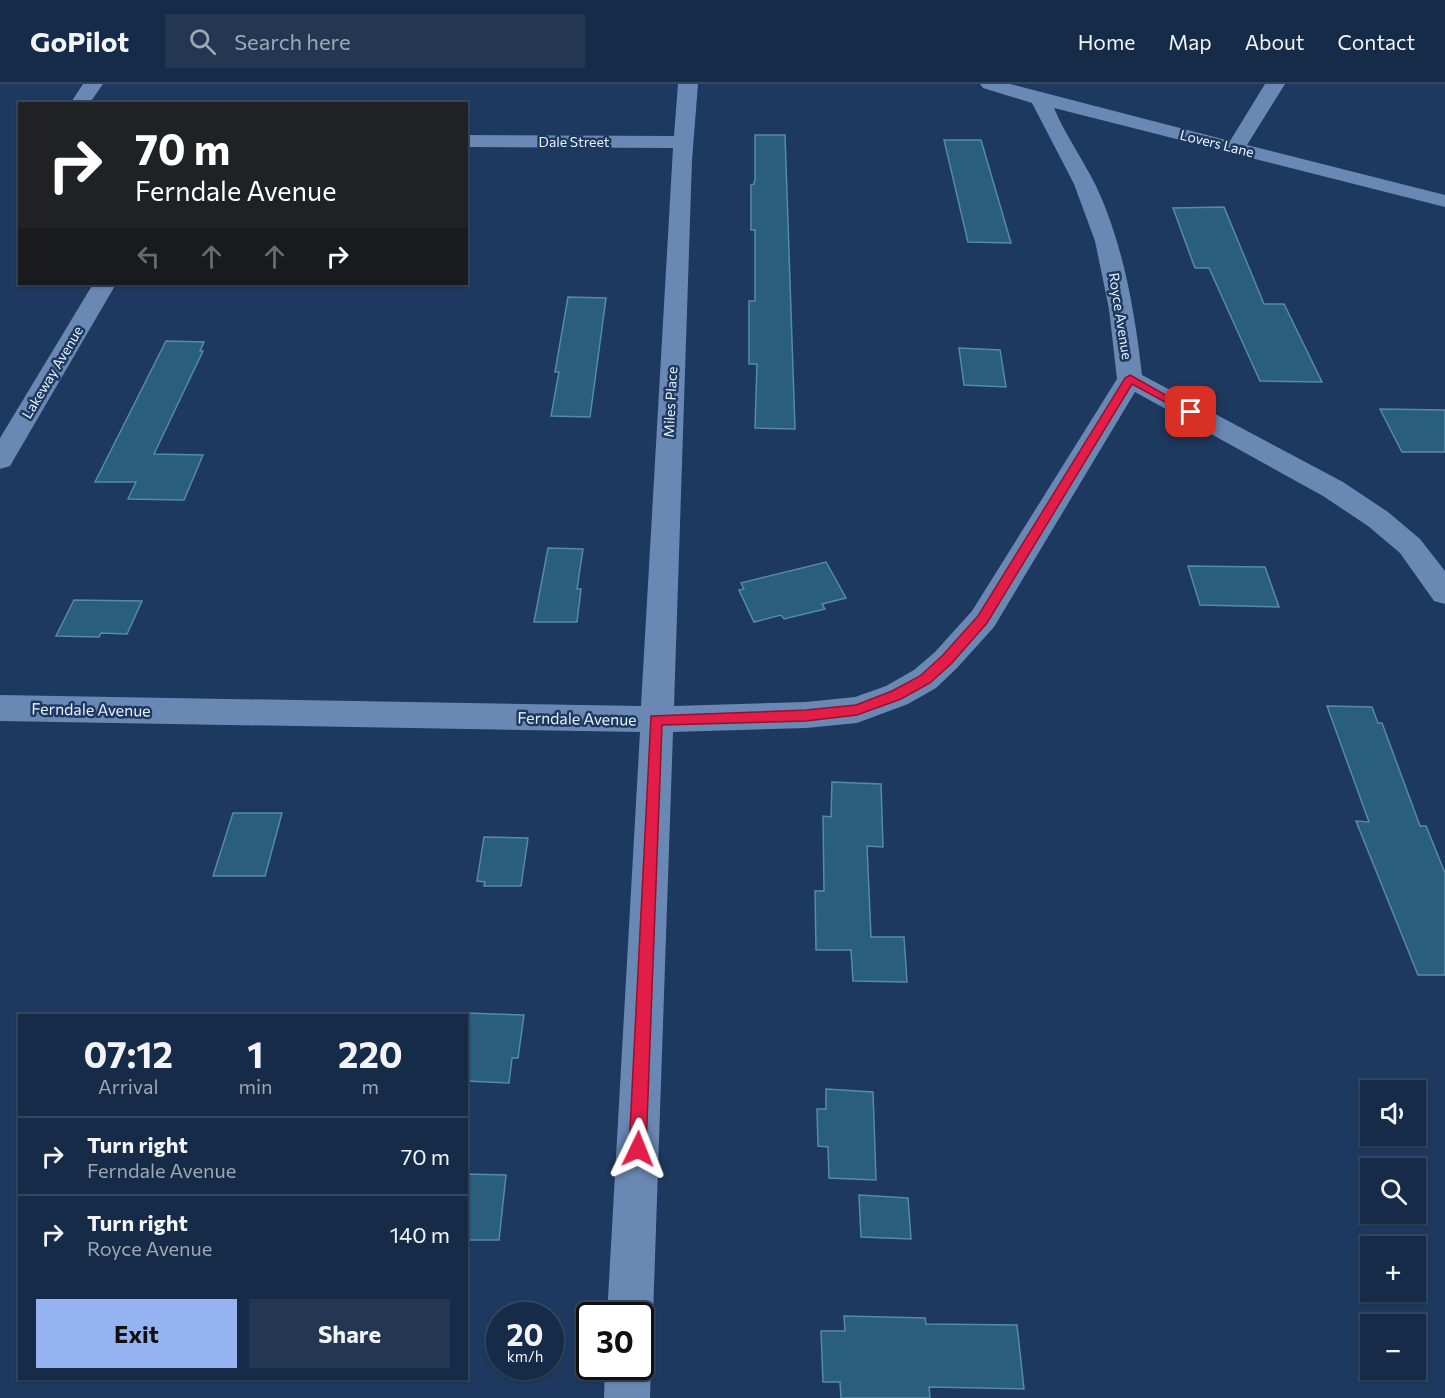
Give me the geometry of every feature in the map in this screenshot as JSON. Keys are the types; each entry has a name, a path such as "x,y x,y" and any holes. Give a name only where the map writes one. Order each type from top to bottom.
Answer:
{"street":[{"path":"80,102 93,84"},
{"name":"Miles Place","path":"631,1302 682,142 688,84"},
{"name":"Lovers Lane","path":"990,84 1040,99 1445,201"},
{"path":"1236,147 1275,84"},
{"name":"Royce Avenue","path":"1040,99 1047,117 1089,194 1105,234 1125,323 1130,378 1333,489 1378,519 1410,546 1445,593"},
{"name":"Dale Street","path":"468,141 682,142"},
{"name":"Lakeway Avenue","path":"0,460 103,285"},
{"name":"Ferndale Avenue","path":"0,708 656,719 806,715 857,710 897,695 925,680 982,620 1130,378"},
{"path":"627,1398 628,1380"}],"building":[{"path":"755,135 785,135 795,429 755,428 757,364 749,364 749,301 755,301 755,230 751,230 751,185 754,184 755,179"},
{"path":"944,140 981,140 1011,243 968,242"},
{"path":"1224,207 1264,304 1284,304 1322,382 1260,381 1209,268 1195,268 1173,208"},
{"path":"568,297 606,298 590,417 551,416 559,372 555,372"},
{"path":"166,341 204,342 200,351 203,351 154,454 203,455 184,500 128,499 136,482 95,482"},
{"path":"959,348 1000,350 1006,387 964,385"},
{"path":"1380,409 1445,410 1445,452 1402,452"},
{"path":"548,548 583,549 577,589 581,589 577,622 534,622"},
{"path":"826,562 846,598 822,604 825,609 784,619 781,615 754,622 739,590 744,589 741,583"},
{"path":"1188,566 1265,567 1279,607 1200,605"},
{"path":"74,600 142,601 127,634 101,633 99,637 56,636"},
{"path":"1327,706 1372,707 1378,723 1382,723 1420,826 1426,826 1445,873 1445,975 1418,975 1356,821 1369,822"},
{"path":"832,782 881,784 883,847 867,846 871,937 904,937 907,982 853,981 851,950 816,950 815,891 824,891 823,816 831,817"},
{"path":"233,813 282,813 265,876 213,876"},
{"path":"484,837 528,838 521,886 484,886 485,882 477,881"},
{"path":"466,1013 524,1015 518,1058 512,1058 509,1083 468,1081 468,1014"},
{"path":"826,1089 873,1092 876,1180 829,1178 828,1147 818,1146 817,1109 826,1109"},
{"path":"468,1174 506,1175 499,1240 468,1240"},
{"path":"859,1195 908,1198 911,1239 861,1237"},
{"path":"844,1316 925,1318 926,1324 1017,1325 1024,1389 929,1387 930,1398 841,1398 840,1382 823,1382 821,1331 845,1331"}],"route":[{"path":"638,1149 656,719 806,715 857,710 897,695 925,680 982,620 1130,378 1191,412"}]}
